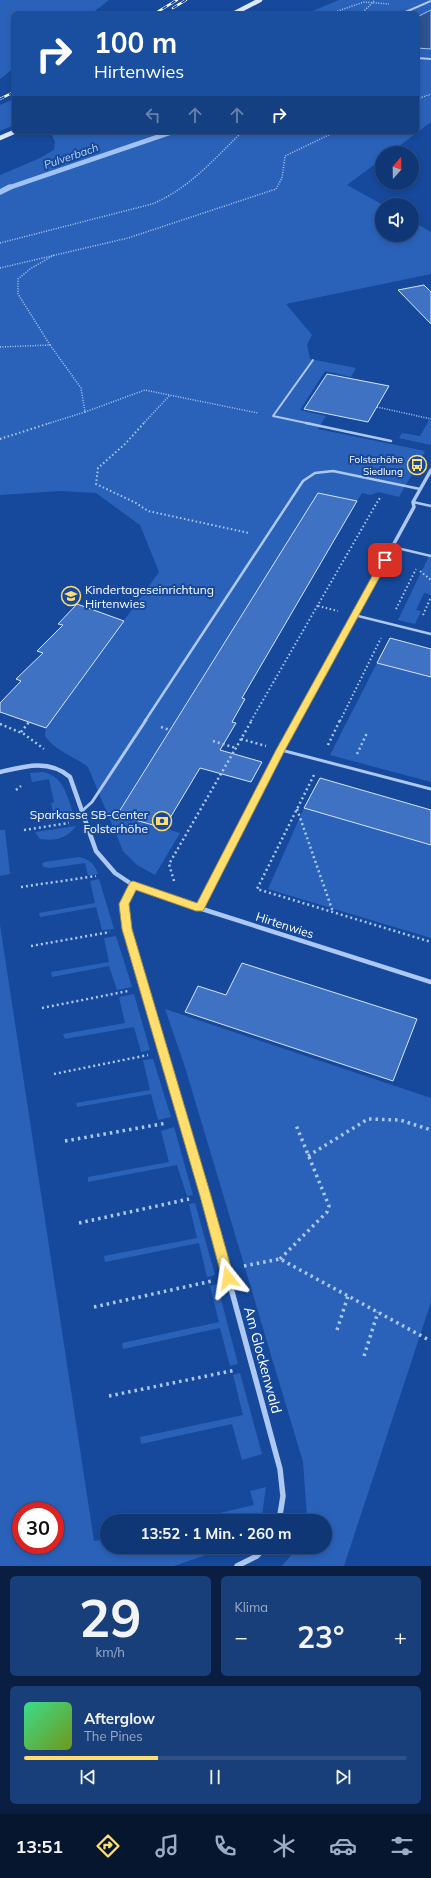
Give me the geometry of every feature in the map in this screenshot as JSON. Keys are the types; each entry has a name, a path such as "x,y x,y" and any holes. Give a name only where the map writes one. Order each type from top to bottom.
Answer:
{"main road":[{"path":"237,12 260,0"},
{"path":"0,138 12,133"}],"street":[{"path":"406,12 431,1"},
{"path":"419,58 431,59"},
{"path":"199,908 281,750 354,615 393,547 414,507 413,502 431,470"},
{"path":"0,772 38,765 53,765 64,770 70,777 96,851 114,874"},
{"name":"Hirtenwies","path":"114,874 133,885 199,908 431,982"},
{"name":"Am Glockenwald","path":"133,885 124,904 127,929 206,1196 280,1469 284,1496 280,1514"},
{"path":"237,1566 259,1554"}],"lane":[{"path":"313,360 273,416 391,441"},
{"path":"82,811 92,802 303,481 315,473 333,471 420,489"},
{"path":"413,502 431,506"},
{"path":"393,547 431,556"},
{"path":"354,615 431,634"},
{"path":"281,750 431,789"}],"path":[{"path":"363,12 375,0"},
{"path":"335,12 364,2 384,4"},
{"path":"419,98 431,94"},
{"path":"0,243 133,209 170,196 186,186 239,134"},
{"path":"0,268 58,253 106,244 161,228 249,196 276,189 282,178 285,156 331,134"},
{"path":"58,253 30,268 18,279 18,294 62,363 81,388 85,412"},
{"path":"0,346 50,345"},
{"path":"0,439 85,412 145,390 273,416"},
{"path":"170,395 125,444 98,468 96,484 104,490 140,504 148,511 265,537"},
{"path":"377,407 431,419"},
{"path":"175,885 169,864 379,498 414,507"},
{"path":"417,568 431,580"},
{"path":"416,630 431,597"},
{"path":"318,606 354,615"},
{"path":"21,732 29,722"},
{"path":"0,724 21,732 36,740 46,750 53,765"},
{"path":"350,768 367,733"},
{"path":"241,739 260,744"},
{"path":"213,742 236,748"},
{"path":"297,808 333,912"},
{"path":"24,830 85,820"},
{"path":"21,887 114,874"},
{"path":"31,946 127,929"},
{"path":"42,1008 144,988"},
{"path":"54,1074 164,1052"},
{"path":"308,1156 368,1119 400,1120 431,1130"},
{"path":"65,1141 184,1120"},
{"path":"242,1267 280,1259 327,1212 329,1206 296,1125"},
{"path":"79,1223 206,1196"},
{"path":"280,1259 429,1340"},
{"path":"94,1307 228,1278"},
{"path":"337,1330 348,1296"},
{"path":"364,1356 378,1312"},
{"path":"109,1396 234,1371"}],"shaded area":[{"path":"0,0 109,0 94,12 12,12 12,70 0,79"},
{"path":"339,0 431,0 431,122 419,131 419,12 310,12"},
{"path":"431,10 431,49 419,48 419,16"},
{"path":"12,100 12,126 0,131 0,105"},
{"path":"55,134 415,134 399,146 375,146 375,164 347,185 375,201 375,242 419,242 419,225 431,232 431,274 286,304 312,335 307,345 310,359 356,368 351,377 325,371 300,410 326,416 318,429 425,451 420,461 413,460 409,468 415,469 399,497 379,492 370,495 362,493 357,501 318,493 117,814 180,833 155,875 137,865 123,851 88,767 54,746 45,736 46,728 159,572 140,525 96,493 60,491 0,495 0,175 38,159 54,150 55,142 52,135"},
{"path":"431,417 431,445 399,438 402,433 420,436"},
{"path":"431,552 431,595 424,593 416,610 421,611 415,624 398,620"},
{"path":"377,663 431,677 431,782 330,755"},
{"path":"43,772 56,778 61,784 68,797 75,818 55,821 51,803 54,802 49,779 32,782 30,773"},
{"path":"304,808 431,845 431,938 268,889"},
{"path":"76,826 68,834 51,840 40,839 35,832"},
{"path":"0,830 5,830 10,874 0,876"},
{"path":"79,857 91,862 98,874 88,875 85,863 50,868 44,867 42,864 44,862"},
{"path":"99,879 114,929 102,930 96,907 40,917 39,913 95,903 90,881"},
{"path":"0,925 94,1541 100,1540 100,1554 209,1554 174,1566 0,1566"},
{"path":"116,936 132,987 117,990 109,966 52,977 51,972 109,962 104,938"},
{"path":"134,994 150,1050 141,1052 134,1027 65,1039 63,1034 125,1023 119,997"},
{"path":"165,1009 431,1098 431,1302 344,1566 282,1566 292,1554 332,1554 332,1514 307,1514 303,1462 185,1067"},
{"path":"153,1059 171,1117 158,1120 151,1094 77,1107 76,1103 150,1090 143,1060"},
{"path":"174,1127 193,1195 187,1196 177,1165 88,1182 88,1177 169,1162 161,1131"},
{"path":"195,1203 215,1275 207,1277 199,1243 105,1262 104,1256 197,1238 189,1204"},
{"path":"217,1284 238,1364 230,1366 220,1328 123,1349 122,1343 219,1322 210,1286"},
{"path":"240,1373 262,1454 242,1460 232,1424 141,1444 140,1437 243,1415 233,1375"},
{"path":"266,1487 262,1514 215,1514 254,1505 250,1491"}],"building":[{"path":"424,285 431,292 431,324 398,290"},
{"path":"327,374 389,386 368,422 304,409"},
{"path":"318,493 357,501 242,698 245,699 232,722 236,723 220,750 262,762 251,782 200,768 164,828 117,815"},
{"path":"77,604 124,621 46,728 0,712 0,703 21,681 16,679 43,653 37,651 63,625 58,624"},
{"path":"390,638 431,649 431,677 377,663"},
{"path":"320,778 431,810 431,845 304,808"},
{"path":"242,963 417,1019 393,1081 185,1012 198,986 226,995"}],"waterway":[{"name":"Pulverbach","path":"8,188 166,134"},
{"name":"Pulverbach","path":"0,192 8,188"}],"railway":[{"path":"157,12 177,0"},
{"path":"173,8 186,0"},
{"path":"0,99 12,93"}],"place":[{"name":"Folsterhöhe Siedlung","path":"417,465"},
{"name":"Kindertageseinrichtung Hirtenwies","path":"71,596"},
{"name":"Sparkasse SB-Center Folsterhöhe","path":"162,821"}],"route":[{"path":"228,1278 206,1196 127,929 124,904 133,885 199,908 281,750 385,560"}]}
